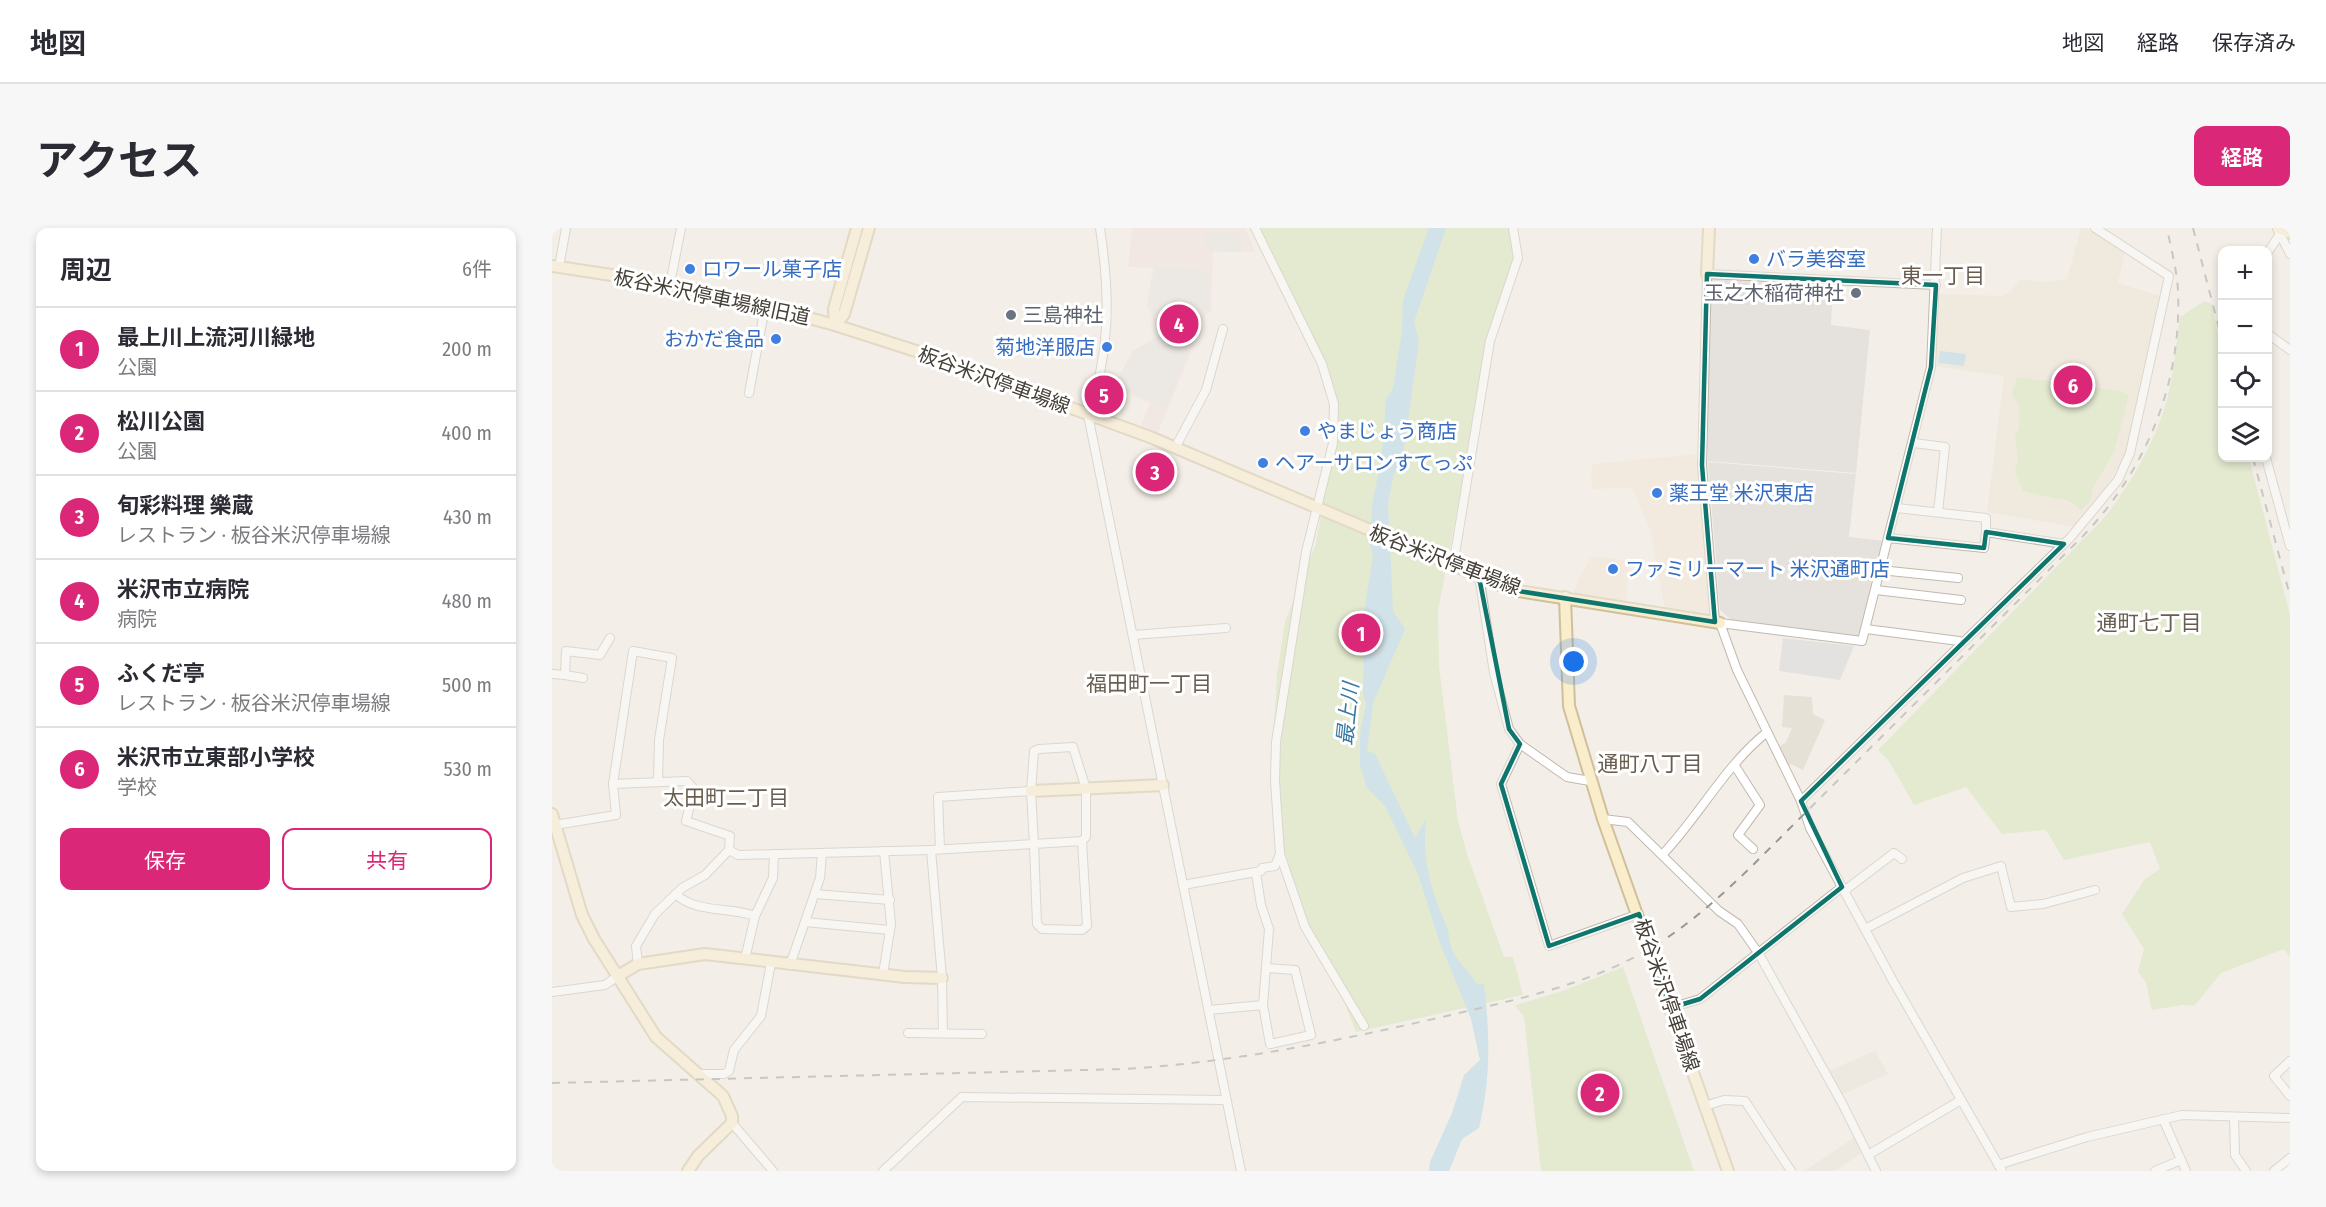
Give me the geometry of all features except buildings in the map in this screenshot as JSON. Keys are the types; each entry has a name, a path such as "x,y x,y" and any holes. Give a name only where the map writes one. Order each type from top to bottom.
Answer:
{"main road":[{"path":"835,325 834,309 857,228"},
{"path":"835,325 844,314 869,228"},
{"path":"1707,274 1709,228"},
{"name":"板谷米沢停車場線旧道","path":"555,266 670,284 835,325"},
{"name":"板谷米沢停車場線","path":"835,325 919,352 1175,448 1512,590 1564,597 1569,706 1590,781 1639,914 1728,1171"},
{"path":"1564,597 1717,623"},
{"path":"1031,791 1163,785"},
{"path":"552,814 582,915 618,976 656,1037 723,1096 730,1110 732,1123 698,1156 688,1171"},
{"path":"618,976 638,964 705,954 790,965 942,978"}],"street":[{"path":"555,266 566,228"},
{"path":"670,284 681,228"},
{"path":"1100,228 1108,294 1107,320 1100,382 1088,415 1240,1171"},
{"path":"1255,228 1305,326 1330,386 1334,404 1333,443 1320,510 1297,599 1275,742 1280,854 1305,927 1364,1026"},
{"path":"1449,564 1490,341 1518,258 1513,228"},
{"path":"1717,623 1862,641 1914,443 1931,367 1937,228"},
{"path":"1801,801 2064,544 2118,480 2130,453 2169,276 2095,228"},
{"path":"2272,246 2282,231"},
{"path":"2282,231 2290,254"},
{"path":"1936,285 1707,274 1702,465 1717,623 1766,733 1801,801 1810,828 2000,1168 2086,1137 2182,1115 2288,1121"},
{"path":"749,393 765,307"},
{"path":"1175,448 1206,390 1223,329"},
{"path":"2272,337 2290,350"},
{"path":"1914,443 1945,447 1938,512"},
{"path":"2267,462 2290,546"},
{"path":"1888,538 1984,548 1986,518 1897,508"},
{"path":"1986,532 2064,544"},
{"path":"1880,570 1958,578"},
{"path":"1474,575 1480,582 1494,673 1509,729 1520,744 1567,777 1590,781"},
{"path":"1876,590 1961,600"},
{"path":"1132,635 1226,628"},
{"path":"1866,629 1959,641"},
{"path":"565,675 566,651 600,655 610,638"},
{"path":"555,825 616,815 614,784 628,670 633,651 672,658 659,740 658,781"},
{"path":"552,674 583,678"},
{"path":"1662,854 1684,832 1749,747 1766,733"},
{"path":"1520,744 1501,784 1549,946 1639,914"},
{"path":"729,850 738,855 822,853 931,850 940,849 1034,844 1082,841 1086,837 1086,789 1073,747 1034,751 1031,791 1034,844 1037,924 1042,929 1082,930 1087,926 1082,841"},
{"path":"1735,766 1760,805 1738,835 1753,849"},
{"path":"614,784 687,781 694,789 686,821 730,836 729,850 705,875 676,894 642,932 636,946 638,964"},
{"path":"940,849 938,796 1031,791"},
{"path":"1603,819 1628,822 1719,911 1738,924 1759,954 1876,1171"},
{"path":"931,850 942,978 943,1033"},
{"path":"883,974 890,930 890,900 884,851"},
{"path":"790,965 820,878 822,853"},
{"path":"1670,1008 1700,999 1843,889 1894,853 1902,859"},
{"path":"745,959 755,916 773,878 774,854"},
{"path":"1183,885 1256,873 1262,868 1275,866 1280,854"},
{"path":"1865,929 1962,878 2001,866 2011,907 2043,904 2095,890"},
{"path":"1256,873 1261,904 1269,929 1263,1005 1270,1044 1311,1035 1295,970 1267,968"},
{"path":"676,894 685,904 742,911 755,916"},
{"path":"815,894 890,900"},
{"path":"805,922 890,930"},
{"path":"698,1074 724,1074 729,1071 734,1050 761,1016 771,963"},
{"path":"552,992 605,985 618,976"},
{"path":"1209,1010 1263,1005"},
{"path":"908,1033 982,1034"},
{"path":"2290,1061 2274,1076 2290,1096"},
{"path":"883,1171 962,1097 1226,1100"},
{"path":"1705,1106 1724,1100 1745,1101 1791,1171"},
{"path":"1868,1155 1961,1100"},
{"path":"2234,1118 2235,1155 2246,1171"},
{"path":"2163,1119 2186,1171"},
{"path":"732,1123 773,1171"},
{"path":"2274,1171 2290,1158"},
{"path":"2156,1171 2181,1160"}],"highlighted area":[{"path":"1707,274 1936,285 1931,367 1888,538 1984,548 1986,532 2064,544 1801,801 1842,887 1700,999 1670,1008 1639,914 1549,946 1501,784 1520,744 1509,729 1480,582 1474,575 1512,590 1715,622 1702,465"}],"shaded area":[{"path":"1132,228 1246,228 1255,252 1213,252 1211,312 1206,314 1157,435 1140,428 1150,403 1113,387 1133,351 1160,335 1147,305 1153,268 1128,267"},
{"path":"2081,228 2086,228 2125,251 2118,283 2163,297 2126,453 2098,502 2074,527 1987,512 2004,376 1933,366 1937,294 2001,296 2009,293 2021,279 2043,282 2067,279"},
{"path":"1205,232 1240,233 1240,251 1205,250"},
{"path":"1154,268 1203,269 1203,276 1209,277 1209,311 1203,311 1167,407 1114,386 1133,351 1161,335 1157,326 1158,316 1152,316"},
{"path":"1711,277 1833,284 1831,325 1870,330 1856,473 1708,461 1706,395"},
{"path":"1696,454 1711,612 1704,617 1665,610 1650,530 1632,488 1593,489 1591,477 1592,464"},
{"path":"1708,462 1856,474 1849,537 1886,541 1859,638 1734,622 1720,610"},
{"name":"ファミリーマート 米沢通町店","path":"1599,556 1630,561 1625,604 1577,596 1573,591 1590,558"},
{"path":"1783,638 1854,646 1840,680 1779,671"},
{"path":"1784,695 1812,697 1813,714 1825,720 1803,770 1791,764 1788,768 1778,748 1786,742 1792,728 1782,727"},
{"path":"1875,1051 1888,1074 1841,1095 1828,1071"},
{"path":"1855,1137 1863,1152 1835,1171 1804,1171"}],"green space":[{"path":"1258,228 1510,228 1515,256 1489,340 1438,611 1439,666 1458,821 1467,854 1504,957 1513,957 1523,995 1356,1032 1339,989 1302,928 1281,872 1271,781 1277,674 1285,622 1316,543 1337,425 1338,404 1307,325"},
{"path":"2205,301 2212,304 2218,334 2218,462 2250,462 2290,615 2290,957 2284,949 2221,973 2194,1006 2183,1005 2152,1010 2146,983 2138,971 2144,949 2122,914 2145,879 2160,869 2150,842 2064,860 2046,830 2002,834 1966,787 1914,805 1889,761 1878,750 2104,518 2114,505 2133,477 2162,416 2171,379 2180,317"},
{"path":"2017,377 2120,391 2129,395 2114,451 2092,490 2092,498 2081,510 2069,501 2023,491 2015,471 2018,460 2015,438 2019,427 2019,407 2012,394"},
{"path":"1623,967 1694,1171 1541,1171 1524,1017 1515,1005 1563,991"}],"water":[{"path":"1429,228 1446,228 1414,322 1419,341 1409,413 1402,460 1393,476 1388,504 1393,611 1405,629 1373,703 1367,751 1375,754 1415,838 1426,819 1426,862 1436,899 1447,927 1452,951 1477,984 1484,984 1488,1056 1483,1110 1479,1128 1462,1139 1449,1171 1429,1171 1430,1162 1452,1113 1464,1075 1480,1060 1471,1019 1440,943 1418,874 1385,806 1367,788 1360,765 1360,733 1366,703 1363,695 1364,611 1373,557 1370,545 1372,505 1382,455 1386,400 1393,388 1402,331 1403,300"},
{"path":"1940,351 1966,354 1964,366 1938,363"}],"railway":[{"path":"552,1083 1125,1069 1165,1066 1244,1056 1399,1027 1550,990 1630,959 1681,928 1740,878 2083,536 2125,483 2156,423 2174,359 2178,325 2178,291 2167,228"},
{"path":"2193,228 2218,325"},
{"path":"2254,462 2290,596"}],"place":[{"name":"バラ美容室","path":"1754,259"},
{"name":"ロワール菓子店","path":"690,269"},
{"name":"玉之木稲荷神社","path":"1856,293"},
{"name":"三島神社","path":"1011,315"},
{"name":"米沢市立病院","path":"1179,324"},
{"name":"おかだ食品","path":"776,339"},
{"name":"菊地洋服店","path":"1107,347"},
{"name":"米沢市立東部小学校","path":"2073,385"},
{"name":"ふくだ亭","path":"1104,395"},
{"name":"やまじょう商店","path":"1305,431"},
{"name":"ヘアーサロンすてっぷ","path":"1263,463"},
{"name":"旬彩料理 樂蔵","path":"1155,472"},
{"name":"薬王堂 米沢東店","path":"1657,493"},
{"name":"ファミリーマート 米沢通町店","path":"1613,569"},
{"name":"最上川上流河川緑地","path":"1361,633"},
{"name":"松川公園","path":"1600,1093"}],"district":[{"name":"東一丁目","path":"1943,276"},
{"name":"通町七丁目","path":"2149,623"},
{"name":"福田町一丁目","path":"1149,684"},
{"name":"通町八丁目","path":"1650,764"},
{"name":"太田町二丁目","path":"726,798"}],"water label":[{"name":"最上川","path":"1348,714"}]}
